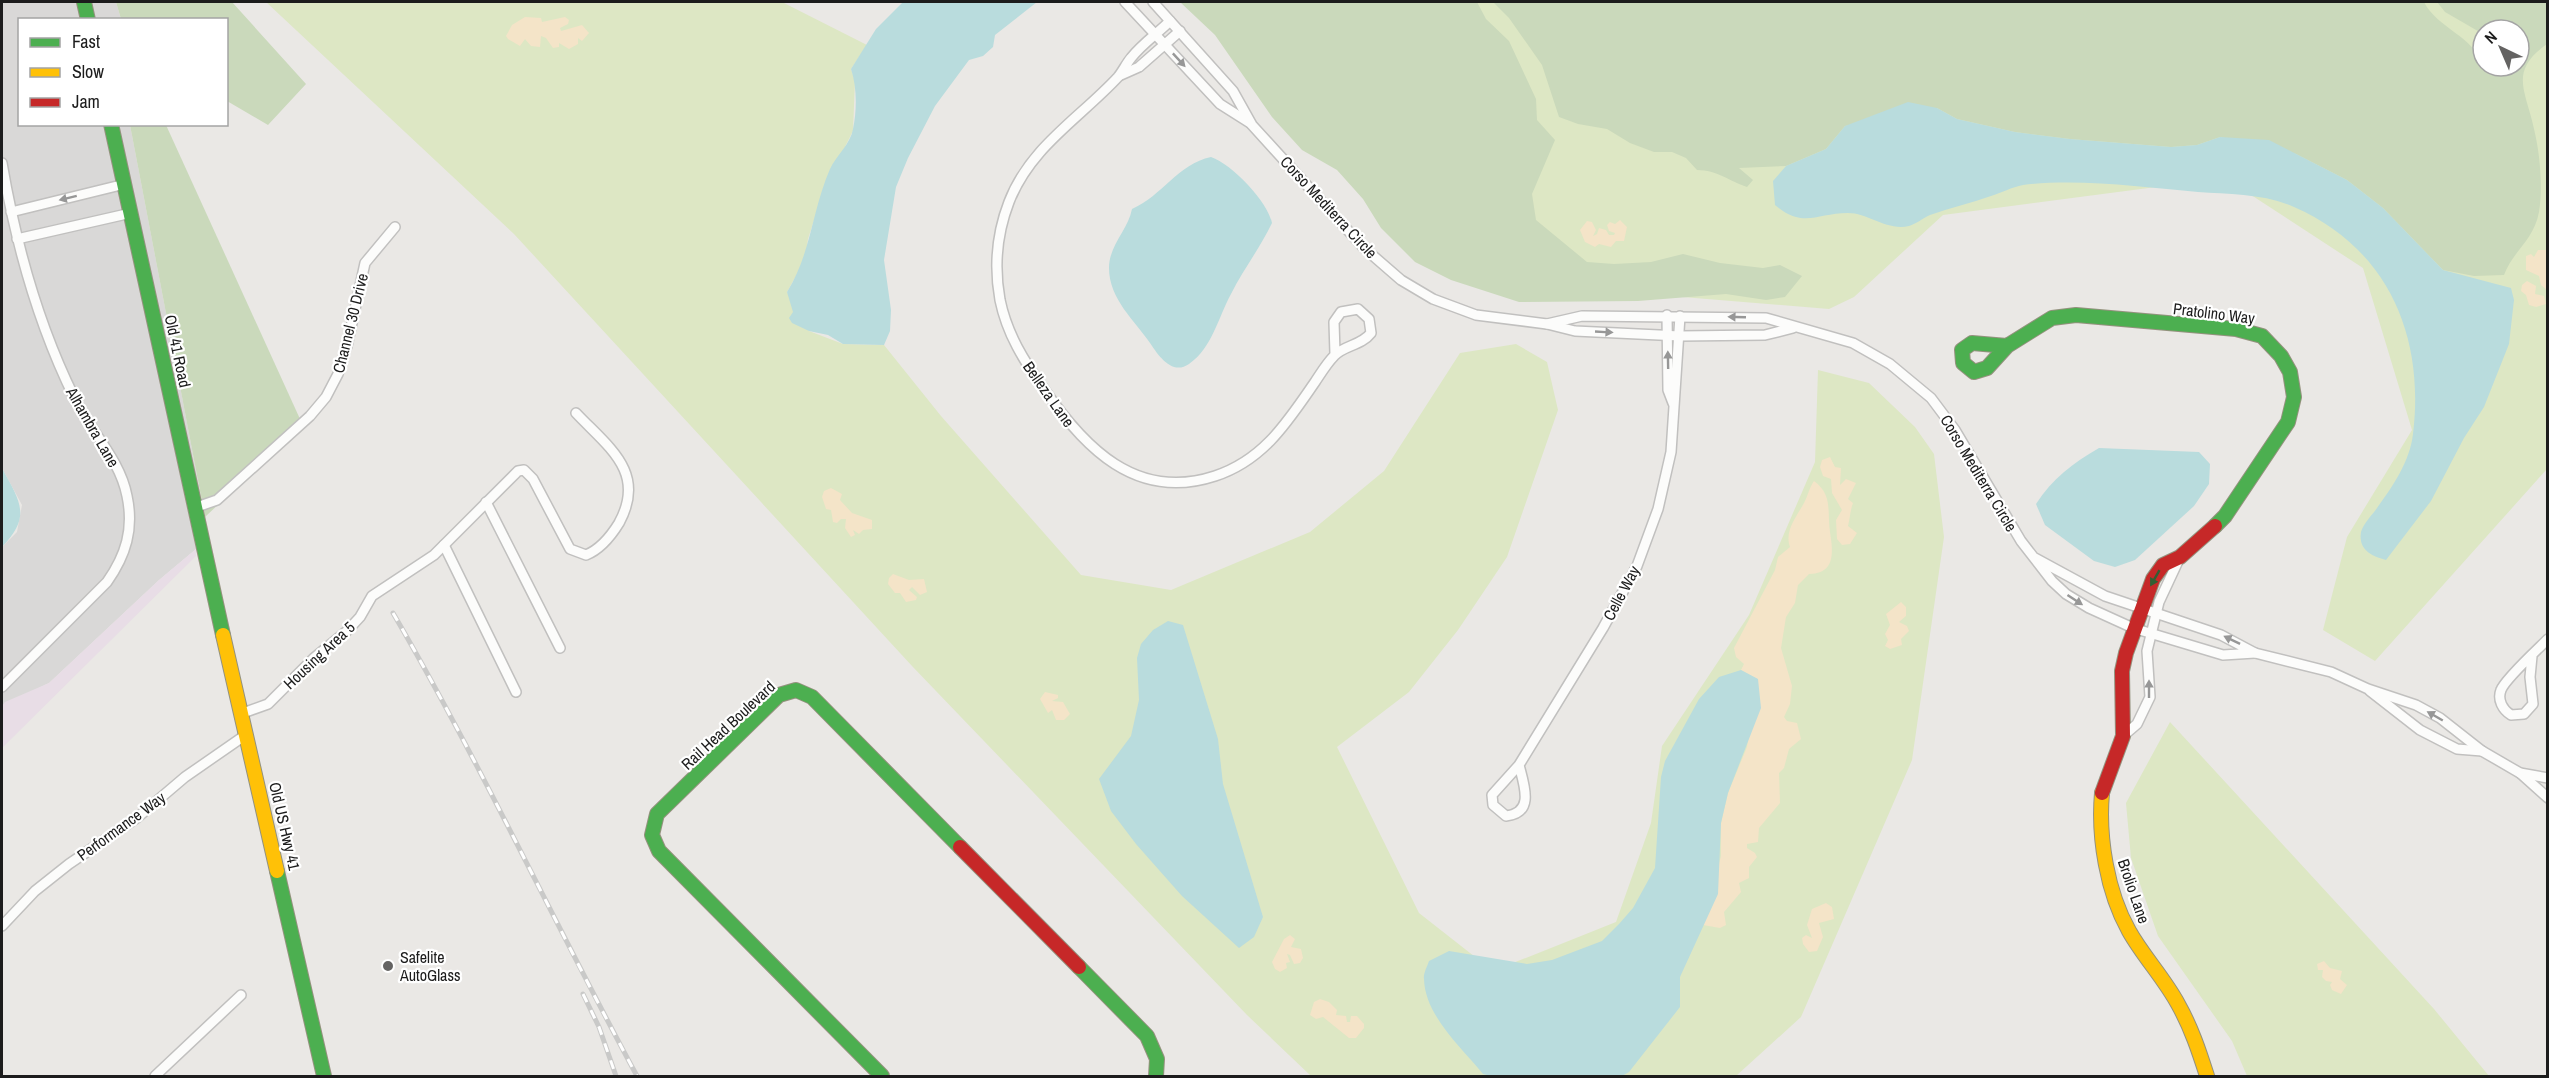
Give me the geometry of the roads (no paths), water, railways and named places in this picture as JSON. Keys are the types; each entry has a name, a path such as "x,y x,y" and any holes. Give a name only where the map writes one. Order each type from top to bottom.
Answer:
{"street":[{"path":"84,2 88,18"},
{"name":"Corso Mediterra Circle","path":"1125,2 1220,104 1252,124"},
{"name":"Corso Mediterra Circle","path":"1153,2 1233,91 1252,124 1363,247 1401,280 1433,299 1476,315 1547,324 1575,331 1680,336 1765,335 1793,328"},
{"name":"Belleza Lane","path":"1170,21 1132,57 1119,76 1056,134 1026,168 1009,201 997,251 1000,299 1009,330 1030,369 1070,426 1099,454 1138,475 1181,481 1214,476 1245,462 1272,441 1335,354 1359,344 1371,333 1370,319 1358,309 1350,309 1337,315 1333,329 1335,354"},
{"name":"Belleza Lane","path":"1119,76 1139,67 1180,31"},
{"name":"Old 41 Road","path":"111,126 212,584"},
{"name":"Alhambra Lane","path":"2,163 17,239 29,287 45,335 96,437 119,468 127,493 130,526 122,562 108,582 2,687"},
{"path":"11,212 125,184"},
{"path":"17,239 131,213"},
{"name":"Channel 30 Drive","path":"194,508 217,500 310,416 326,398 338,374 347,346 365,263 395,227"},
{"name":"Corso Mediterra Circle","path":"1547,324 1582,316 1667,315 1766,318 1793,328 1853,343 1890,364 1931,398 1955,430 2006,520 2052,581 2066,594 2088,608 2133,628 2223,655 2255,653"},
{"name":"Celle Way","path":"1667,315 1668,390 1673,403"},
{"name":"Pratolino Way","path":"2007,346 2052,318 2076,315 2236,329 2262,336 2281,356 2290,372 2294,397 2288,422 2225,516 2180,557 2169,560 2158,570 2133,628"},
{"name":"Celle Way","path":"1519,765 1527,801 1523,809 1515,815 1506,816 1493,805 1492,795 1519,765 1603,628 1637,566 1658,509 1671,452 1680,316"},
{"name":"Housing Area 5","path":"243,713 268,704 314,658 360,617 372,596 400,574 425,562 518,471 524,470 533,479 570,549 586,555 603,544 626,510 631,491 630,484 621,463 576,413"},
{"path":"486,502 560,648"},
{"path":"444,545 516,692"},
{"name":"Pratolino Way","path":"2151,633 2164,590 2180,557"},
{"name":"Corso Mediterra Circle","path":"2035,558 2105,596 2221,635 2255,653 2331,672 2368,689 2416,705 2440,718 2482,751 2520,773 2547,798"},
{"name":"Old US Hwy 41","path":"212,584 248,734 324,1077"},
{"name":"Brolio Lane","path":"2133,628 2122,671 2123,736 2103,787 2100,815 2104,854 2114,892 2128,930 2176,1002 2195,1038 2207,1077"},
{"name":"Brolio Lane","path":"2123,736 2137,724 2150,697 2146,662 2151,633"},
{"path":"2532,656 2530,677 2533,704 2524,714 2511,715 2503,709 2500,702 2501,690 2547,639"},
{"name":"Corso Mediterra Circle","path":"2368,689 2420,730 2457,749 2482,751"},
{"name":"Rail Head Boulevard","path":"882,1077 659,851 652,835 657,814 779,695 791,690 800,690 812,697 1147,1036 1157,1059 1156,1077"},
{"name":"Performance Way","path":"2,926 35,891 69,864 138,817 185,777 248,734"},
{"name":"Corso Mediterra Circle","path":"2520,773 2547,778"},
{"path":"155,1077 241,995"}],"water":[{"path":"903,2 1037,2 995,35 993,47 983,56 969,60 935,106 896,187 884,260 891,310 890,331 884,345 843,344 828,335 809,331 792,323 789,318 793,312 787,292 801,263 830,169 852,134 856,99 851,69 876,29"},
{"path":"1908,102 1937,108 1957,119 2015,132 2070,139 2171,147 2197,145 2220,137 2269,140 2347,180 2383,208 2443,270 2511,288 2514,300 2509,344 2484,407 2464,438 2431,501 2386,560 2371,554 2364,548 2361,532 2395,482 2408,454 2413,434 2415,398 2413,363 2405,330 2393,299 2376,271 2354,246 2327,225 2294,207 2272,199 2110,184 2066,182 2023,185 1930,215 1914,224 1901,227 1848,213 1802,218 1785,212 1775,205 1773,181 1786,166 1826,149 1845,126"},
{"path":"1211,157 1229,167 1248,185 1264,205 1272,223 1226,303 1214,332 1203,350 1183,367 1171,366 1161,358 1118,300 1110,279 1110,260 1132,209 1143,203 1189,166"},
{"path":"2099,448 2199,452 2210,464 2209,484 2194,506 2135,560 2115,567 2094,561 2045,525 2036,504 2064,472"},
{"path":"2,468 18,500 20,517 11,536 2,547"},
{"path":"1168,621 1183,625 1218,739 1223,784 1263,917 1254,937 1239,948 1182,896 1136,844 1111,811 1099,779 1131,736 1139,700 1137,658 1141,644 1153,630"},
{"path":"1741,670 1758,679 1761,708 1728,793 1721,823 1718,894 1680,977 1680,1007 1629,1072 1622,1076 1491,1076 1483,1074 1446,1031 1431,1006 1426,993 1424,977 1429,961 1449,951 1527,964 1552,960 1602,941 1633,908 1655,868 1661,777 1665,761 1699,699 1719,677"}],"railway":[{"path":"393,613 457,728 637,1076"},
{"path":"583,994 599,1027 616,1076"}],"place":[{"name":"Safelite AutoGlass","path":"388,966"}]}
